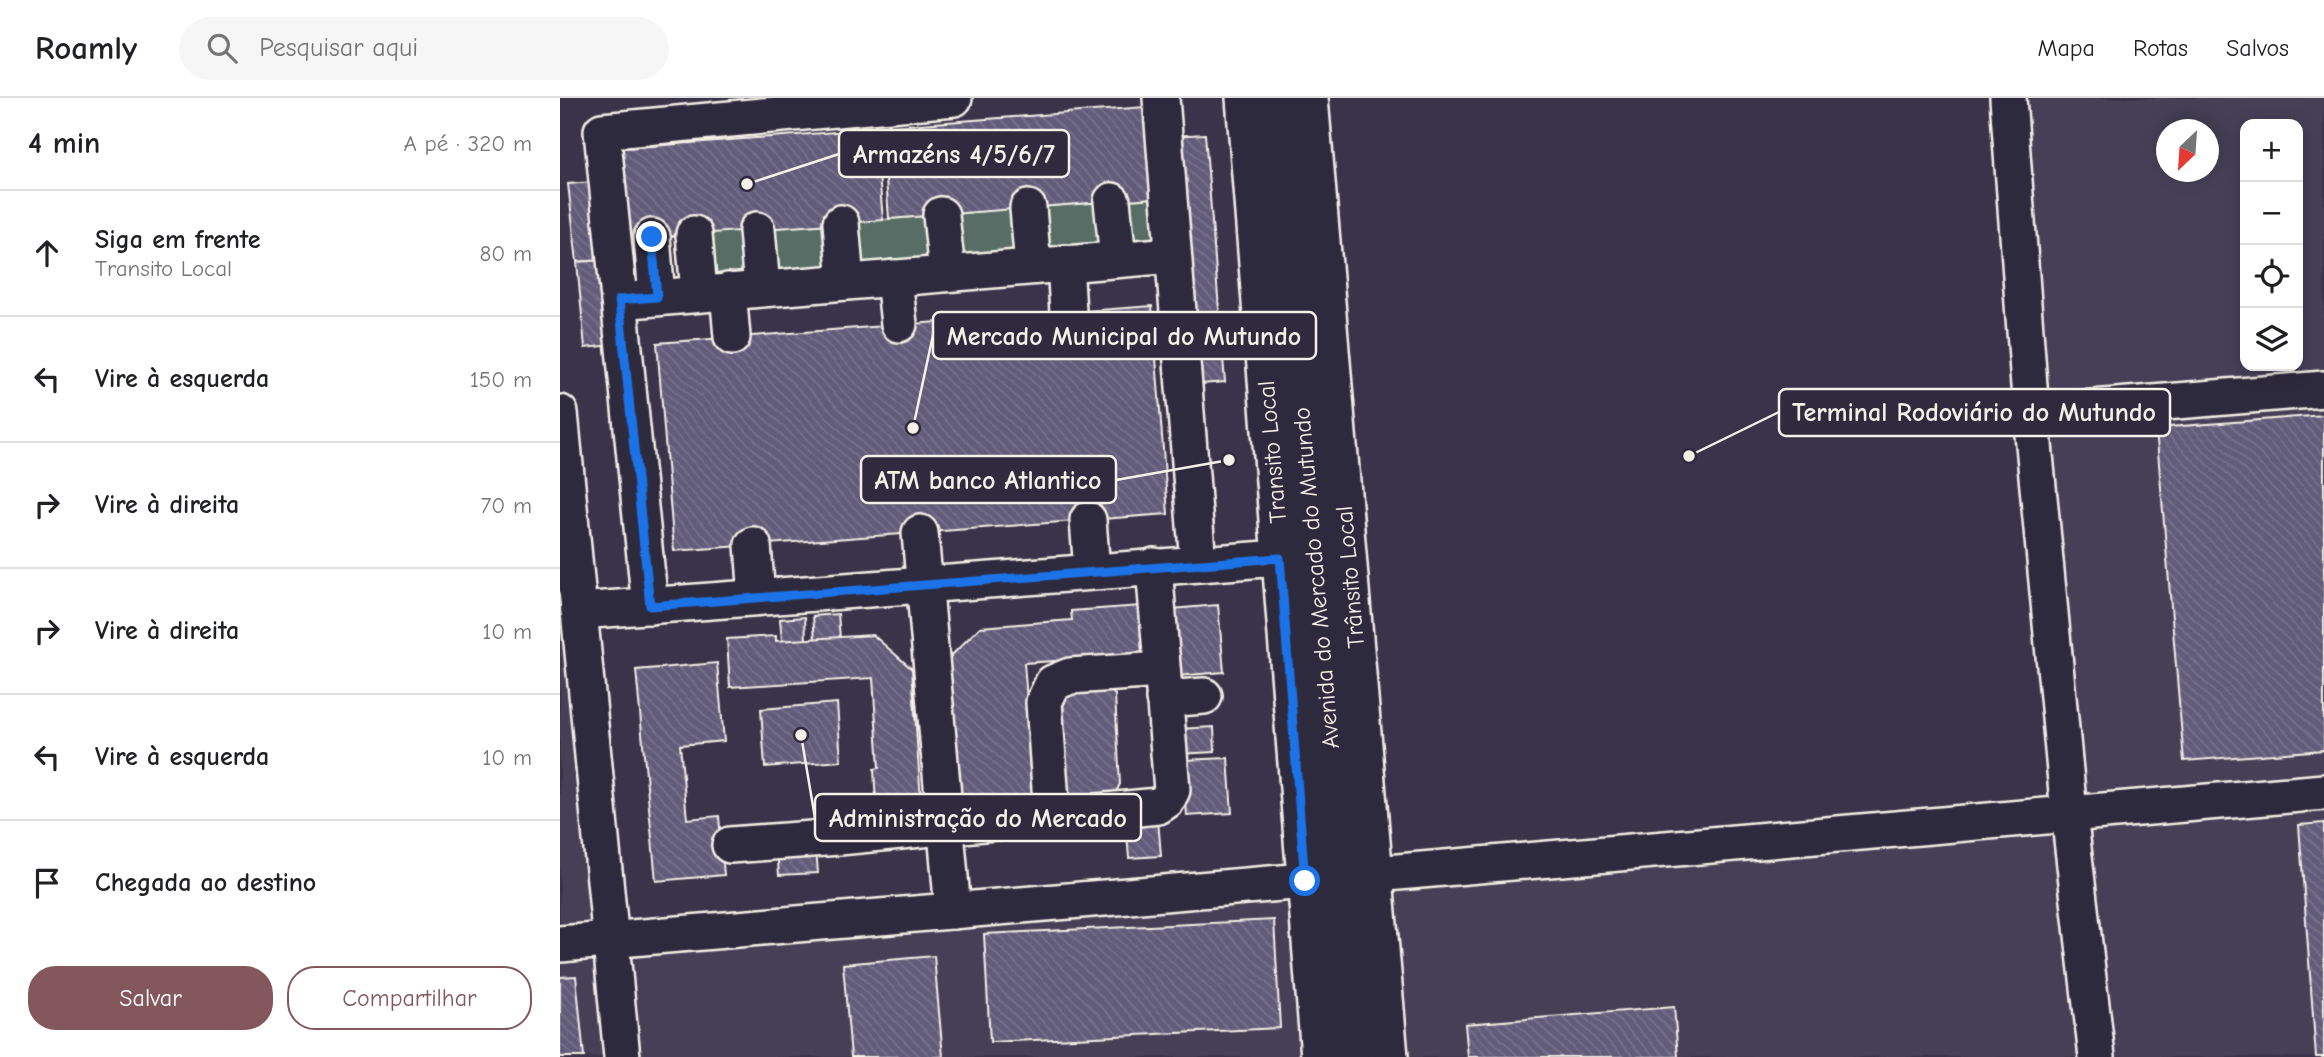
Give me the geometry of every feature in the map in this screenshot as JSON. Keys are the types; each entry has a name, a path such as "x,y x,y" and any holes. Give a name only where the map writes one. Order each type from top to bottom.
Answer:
{"main road":[{"name":"Avenida do Mercado do Mutundo","path":"1277,98 1354,1057"}],"street":[{"path":"650,606 602,131 954,98"},
{"path":"1161,98 1198,563"},
{"name":"Transito Local","path":"1244,98 1319,1057"},
{"name":"Trânsito Local","path":"1310,98 1390,1057"},
{"path":"2008,98 2031,413 2097,1057"},
{"path":"1112,201 1118,259"},
{"path":"1028,208 1068,312"},
{"path":"941,215 947,273"},
{"path":"841,223 846,282"},
{"path":"757,230 762,288"},
{"path":"694,234 713,292 732,337"},
{"path":"652,237 657,297"},
{"path":"619,300 1174,254"},
{"path":"894,278 898,324"},
{"path":"2031,413 2324,389"},
{"path":"560,413 622,1057"},
{"path":"1088,520 1092,571"},
{"path":"920,533 953,911"},
{"path":"753,545 757,597"},
{"path":"579,611 1280,558"},
{"path":"730,845 1158,806 1167,800 1172,790 1154,566"},
{"path":"1052,817 1044,702 1054,683 1070,676 1163,684 1204,696"},
{"path":"1375,874 2324,792"},
{"path":"560,944 1305,881"}],"shaded area":[{"path":"2008,98 2324,98 2324,1057 1390,1057 1393,871 2069,813"},
{"path":"560,411 612,940 1305,881 1317,1057 560,1057"}],"green space":[{"path":"1153,198 1156,241 1131,243 1127,200"},
{"path":"1098,202 1102,246 1045,251 1041,207"},
{"path":"1013,208 1016,252 959,257 955,214"},
{"path":"928,216 932,260 859,266 855,222"},
{"path":"827,224 831,268 773,273 769,228"},
{"path":"743,230 746,274 706,277 702,233"}],"building":[{"path":"1145,107 1153,198 889,219 882,127"},
{"path":"875,129 883,220 620,240 612,149"},
{"path":"1205,134 1220,322 1187,325 1172,136"},
{"path":"592,182 600,260 577,262 568,184"},
{"path":"605,260 613,345 585,348 577,262"},
{"path":"1152,306 1168,514 674,551 657,343"},
{"path":"1220,322 1225,382 1189,385 1184,325"},
{"path":"2324,415 2324,750 2184,761 2156,428"},
{"path":"1218,605 1224,672 1177,676 1172,609"},
{"path":"1141,606 1144,655 1024,663 1035,798 959,804 948,659 980,627 1072,620 1071,611"},
{"path":"838,614 840,638 815,639 813,616"},
{"path":"805,617 806,640 782,641 780,619"},
{"path":"873,635 912,669 921,801 876,804 874,769 879,768 873,678 730,687 727,639 776,636 776,641"},
{"path":"717,663 724,741 680,745 687,819 719,816 724,875 656,881 636,670"},
{"path":"1109,688 1115,695 1120,784 1116,792 1108,796 1079,799 1068,796 1062,787 1059,693"},
{"path":"837,703 841,761 765,767 761,709"},
{"path":"1214,727 1215,752 1178,754 1177,729"},
{"path":"1228,758 1232,813 1187,816 1183,760"},
{"path":"1158,819 1161,856 1129,858 1126,822"},
{"path":"2324,823 2324,1057 2316,1057 2299,825"},
{"path":"816,848 818,873 779,875 777,850"},
{"path":"1274,920 1280,1028 990,1042 984,934"},
{"path":"934,956 943,1057 851,1057 843,964"},
{"path":"576,976 584,1057 560,1057 560,977"},
{"path":"1674,1007 1678,1057 1468,1057 1465,1024"}],"place":[{"name":"Armazéns 4/5/6/7","path":"747,184"},
{"name":"Mercado Municipal do Mutundo","path":"913,428"},
{"name":"Terminal Rodoviário do Mutundo","path":"1689,456"},
{"name":"ATM banco Atlantico","path":"1229,460"},
{"name":"Administração do Mercado","path":"801,735"}],"route":[{"path":"652,237 657,297 619,300 650,606 1239,559 1280,558 1305,881"}]}
